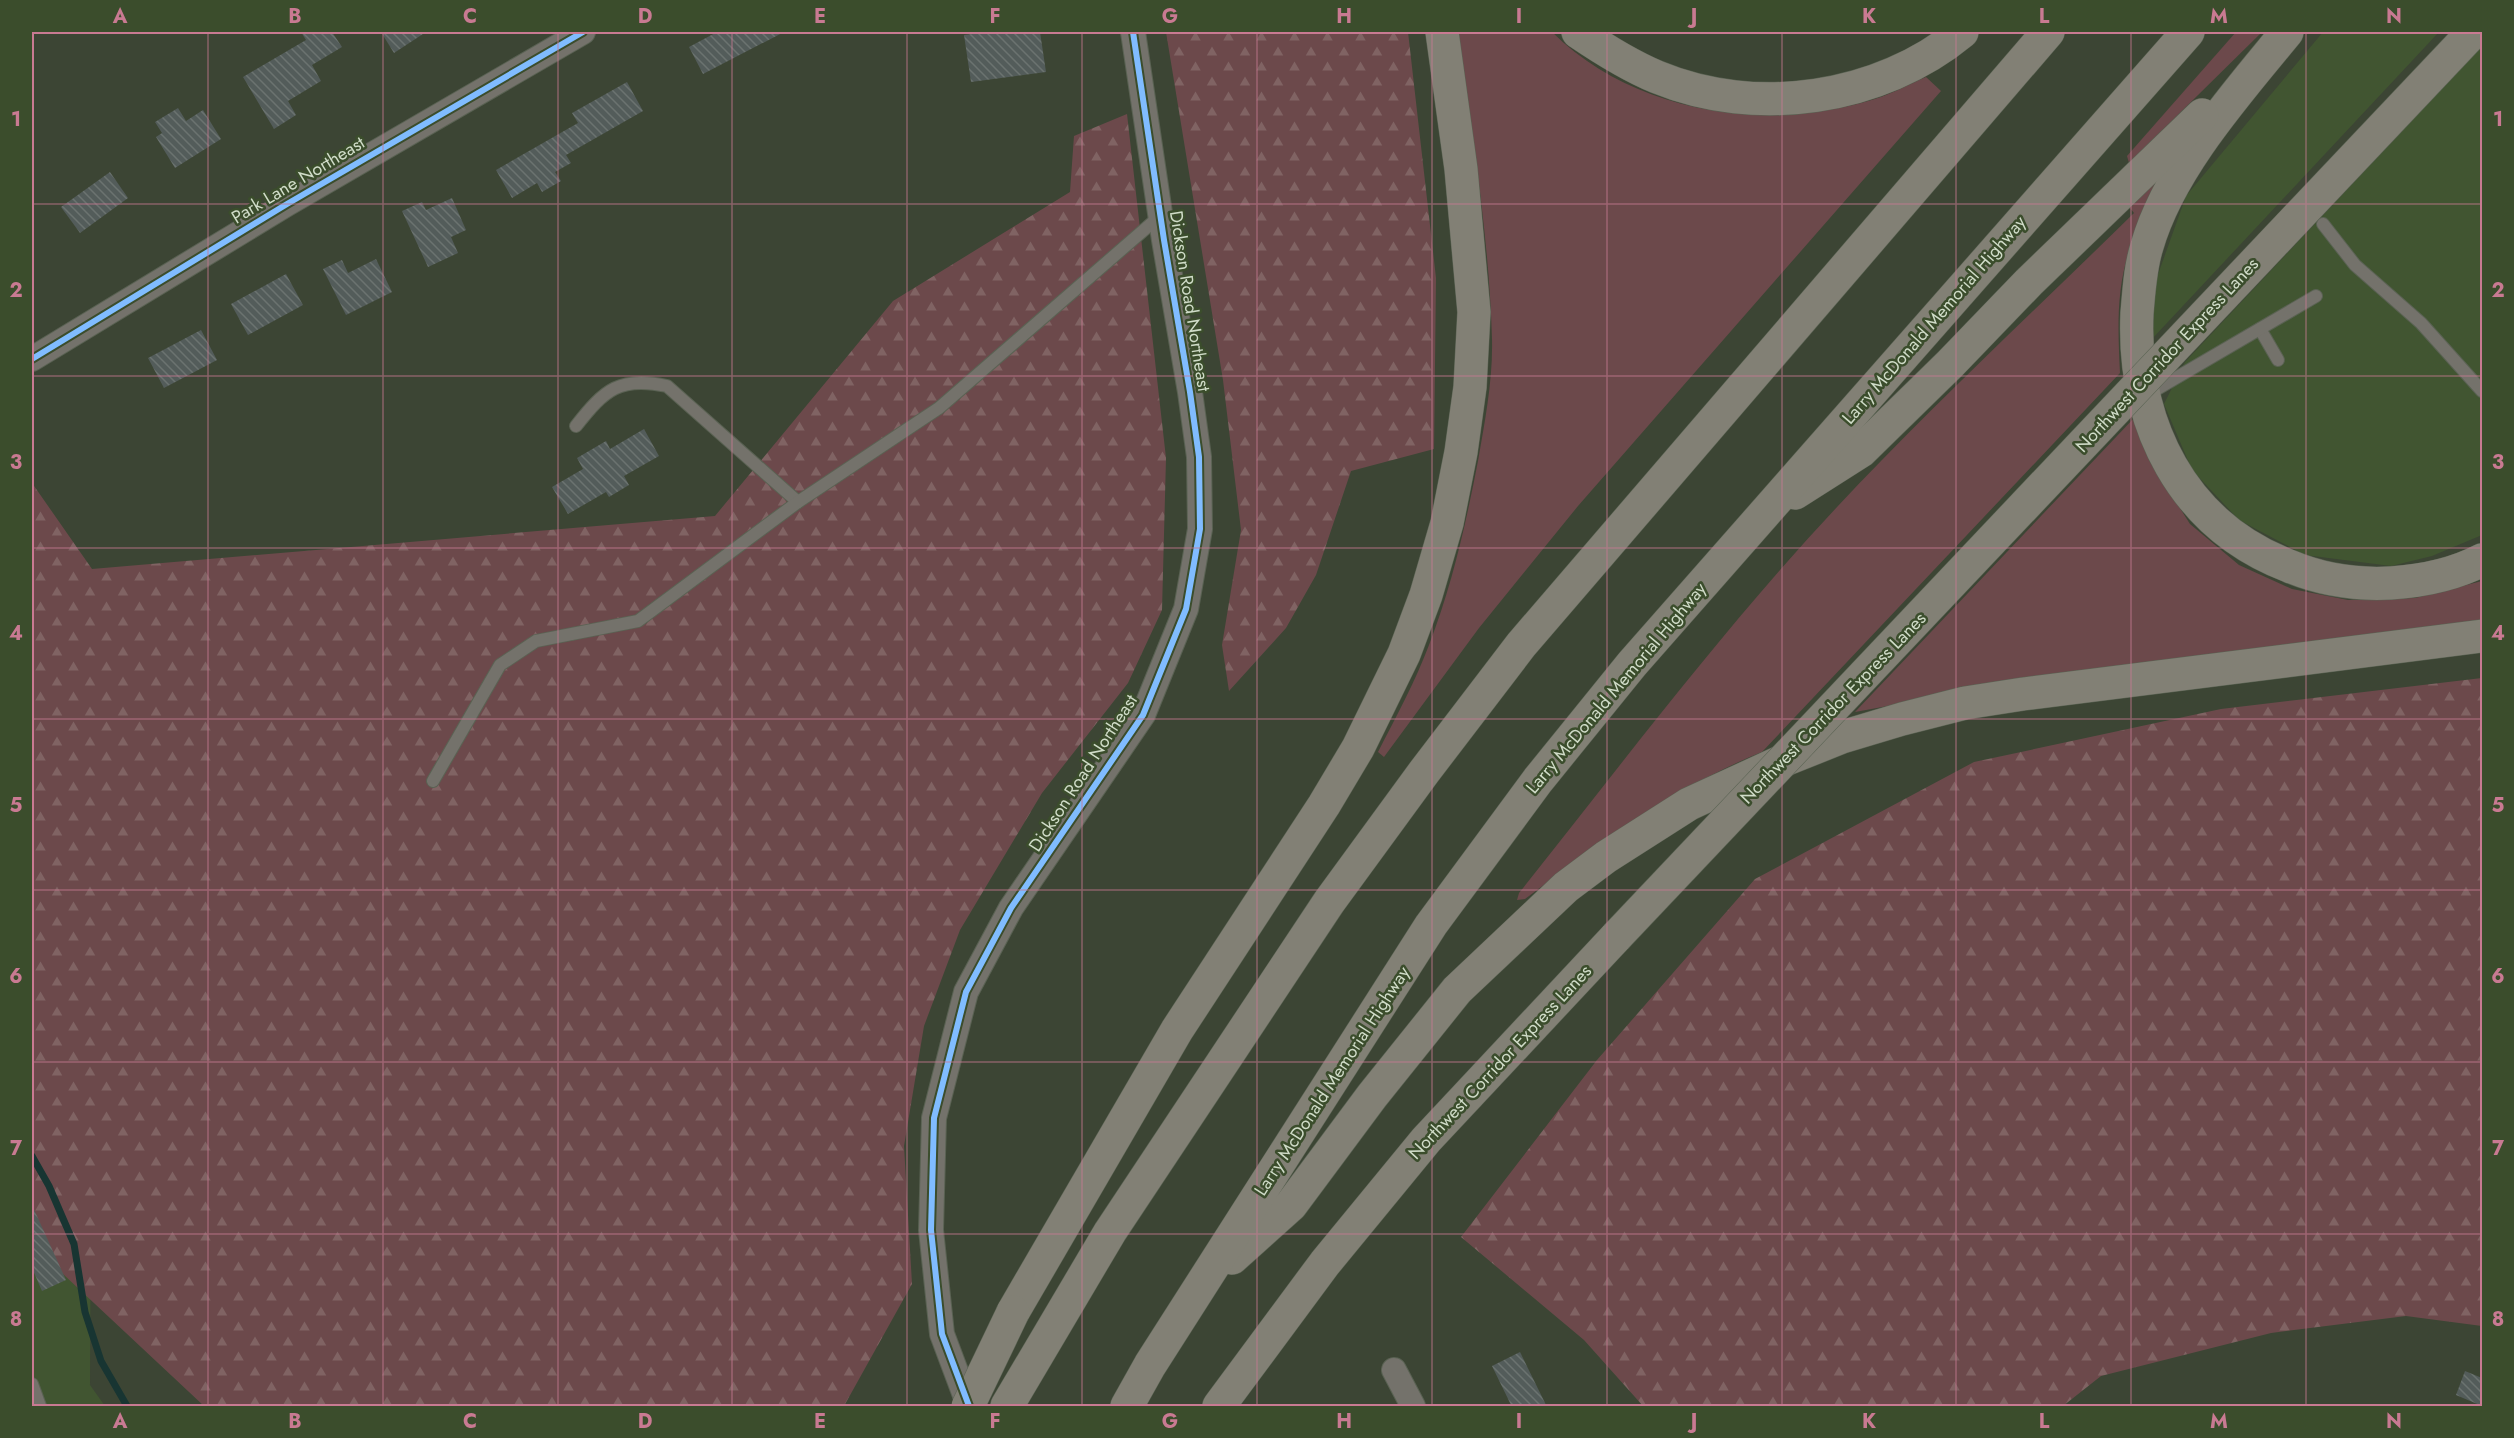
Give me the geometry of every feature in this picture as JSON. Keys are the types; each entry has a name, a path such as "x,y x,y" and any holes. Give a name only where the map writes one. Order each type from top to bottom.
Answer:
{"highway":[{"path":"968,1407 1013,1312 1177,1030 1324,805 1358,748 1404,654 1426,595 1448,523 1461,452 1470,387 1474,312 1461,170 1442,32"},
{"path":"1578,32 1617,58 1658,78 1704,91 1752,99 1827,94 1858,86 1890,75 1919,60 1962,32"},
{"path":"1007,1407 1110,1232 1316,921 1431,763 1521,645 2048,32"},
{"name":"Larry McDonald Memorial Highway","path":"1127,1407 1150,1365 1431,925 1538,780 1632,664 1763,513 2188,32"},
{"path":"1763,513 1861,451 2029,282 2287,32"},
{"path":"2287,32 2200,143 2180,173 2160,210 2146,247 2139,289 2137,333 2140,379 2152,424 2169,464 2190,496 2223,530 2267,558 2316,576 2336,581 2370,584 2425,578 2482,560"},
{"name":"Northwest Corridor Express Lanes","path":"1219,1407 1325,1263 1426,1140 2474,32"},
{"path":"1200,1287 1291,1205 1372,1096 1457,990 1566,887 1647,830 1689,804 1734,782 1842,737 1965,704 2023,694 2482,636"}],"street":[{"name":"Park Lane Northeast","path":"32,359 287,204 583,32"},
{"name":"Dickson Road Northeast","path":"968,1407 942,1334 931,1230 934,1118 966,993 1011,908 1143,715 1186,609 1200,529 1198,457 1190,392 1160,216 1133,32"},
{"path":"1394,1370 1413,1407"}],"lane":[{"path":"433,781 500,665 536,641 638,621 798,502 939,408 1160,216"},
{"path":"2323,224 2355,265 2421,322 2482,391"},
{"path":"2144,396 2316,296"},
{"path":"2260,328 2278,360"},
{"path":"576,426 594,403 622,383 642,381 667,386 798,502"},
{"path":"32,1384 40,1407"}],"shaded area":[{"path":"2323,32 2439,32 2152,339 2156,280 2186,196"},
{"path":"2482,46 2482,535 2432,556 2391,566 2305,555 2239,520 2192,470 2164,404 2185,362"},
{"path":"32,1168 91,1172 90,1385 105,1406 32,1406"}],"green space":[{"path":"1166,32 1408,32 1436,278 1434,449 1351,471 1316,575 1286,628 1229,691 1222,645 1241,530 1223,380"},
{"path":"1458,32 1552,32 1584,59 1620,81 1659,97 1700,108 1742,114 1785,115 1827,110 1875,99 1926,77 1941,91 1578,506 1479,628 1384,757 1378,752 1424,659 1451,577 1473,484 1490,385 1492,339 1487,262"},
{"path":"2236,32 2262,32 2129,163 2127,156"},
{"path":"1127,114 1166,458 1162,610 1128,683 1042,793 960,930 924,1026 904,1146 912,1284 844,1406 204,1406 32,1245 32,483 92,569 715,516 893,301 1070,192 1074,136"},
{"path":"2157,171 2166,177 2132,243 2122,281 2119,327 2120,373 1762,752 1730,766 1669,799 1525,899 1517,900 1519,893 1648,730 1780,570 1909,433 2134,213 2126,203"},
{"path":"2135,417 2152,464 2190,524 2239,565 2292,589 2348,600 2415,598 2482,581 2482,625 1937,697 1855,712"},
{"path":"2482,678 2482,1326 2406,1316 2271,1333 2101,1376 2063,1406 1643,1406 1584,1340 1461,1237 1597,1060 1755,879 1974,762 2221,709"}],"building":[{"path":"301,32 332,32 342,47 312,65 321,81 288,101 296,115 274,129 243,77 306,40"},
{"path":"381,32 426,32 394,53"},
{"path":"717,32 784,32 703,74 689,47"},
{"path":"987,32 1040,32 1046,72 971,82 964,35"},
{"path":"627,82 643,111 566,155 571,163 555,172 561,181 542,192 537,183 512,198 496,170 578,123 572,113"},
{"path":"178,108 186,121 203,110 221,139 175,168 156,137 162,133 155,122"},
{"path":"110,172 128,198 80,233 61,207"},
{"path":"452,198 466,230 451,237 458,253 428,267 402,211 422,202 426,210"},
{"path":"376,259 392,292 346,315 323,269 342,260 348,273"},
{"path":"286,274 303,305 248,335 231,304"},
{"path":"201,330 217,360 164,388 148,358"},
{"path":"644,429 659,456 624,476 629,485 609,497 606,492 568,514 552,487 583,469 577,458 606,441 610,449"},
{"path":"32,1205 66,1280 42,1291 32,1268"},
{"path":"1520,1352 1547,1407 1512,1407 1492,1366"},
{"path":"2465,1371 2482,1378 2482,1406 2456,1395"}],"waterway":[{"path":"32,1156 49,1186 74,1244 85,1312 101,1361 127,1406"}],"cycle path":[{"path":"32,359 287,204 583,32"},
{"path":"969,1406 942,1334 931,1230 934,1118 966,992 1011,908 1143,715 1186,609 1200,529 1199,457 1133,32"}]}
